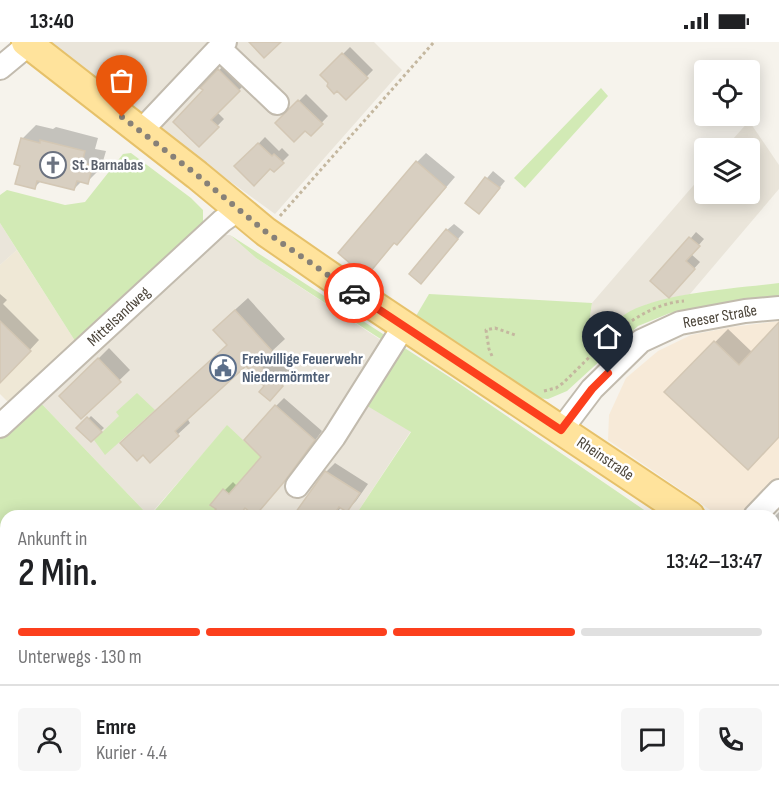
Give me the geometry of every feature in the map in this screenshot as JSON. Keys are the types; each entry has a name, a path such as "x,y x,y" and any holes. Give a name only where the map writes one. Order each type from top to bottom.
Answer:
{"main road":[{"name":"Rheinstraße","path":"27,43 266,232 681,510"}],"street":[{"path":"0,68 27,43"},
{"path":"141,131 222,45 277,103"},
{"name":"Mittelsandweg","path":"0,426 222,221 238,209"},
{"name":"Reeser Straße","path":"561,430 592,389 640,341 680,322 779,308"},
{"path":"297,486 334,437 404,326"},
{"path":"761,510 779,491"}],"path":[{"path":"266,232 434,42"},
{"path":"494,359 489,349 486,330 495,328 515,335"}],"shaded area":[{"path":"48,42 374,42 402,70 275,214"},
{"path":"745,126 752,126 779,165 779,189 690,294 648,304 625,315 592,343 589,323 592,303 694,185 694,204 760,204 760,138 734,138"},
{"path":"0,223 17,250 0,265"},
{"path":"212,235 230,235 256,258 396,350 411,431 359,510 212,510 210,505 227,426 154,510 143,510 37,399"},
{"path":"17,250 77,344 13,407 0,394 0,265"},
{"path":"779,321 779,486 755,510 710,510 608,440 609,415 626,378 658,351 691,335"}],"green space":[{"path":"601,88 608,96 525,188 514,178"},
{"path":"131,153 191,198 203,210 203,227 77,344 0,223 0,195 7,190 65,205 85,202 123,154"},
{"path":"230,235 451,378 644,510 359,510 411,432 364,404 396,349 256,258"},
{"path":"779,283 779,301 670,313 638,326 567,391 548,399 526,397 413,321 429,294 592,303 589,323 593,343 624,315 656,301 698,293"},
{"path":"137,393 155,410 105,455 94,440 119,416 116,412"},
{"path":"37,399 143,510 0,510 0,433"},
{"path":"227,425 261,457 229,494 223,490 211,505 216,510 155,510"}],"building":[{"path":"249,42 281,42 264,58"},
{"path":"342,53 368,78 346,100 337,91 334,94 320,75"},
{"path":"218,69 240,91 211,120 219,127 199,147 173,122 203,90 200,88"},
{"path":"298,100 323,124 311,136 305,131 294,142 275,123"},
{"name":"St. Barnabas","path":"21,138 40,143 40,140 85,151 82,163 93,165 88,184 77,181 74,190 37,181 35,189 15,184 20,166 14,164"},
{"path":"258,143 284,163 274,172 270,169 254,186 234,166"},
{"path":"416,161 446,187 397,245 394,243 366,277 338,253"},
{"path":"485,177 500,188 479,214 465,203"},
{"path":"446,229 458,239 421,284 409,274"},
{"path":"689,237 700,246 686,261 695,269 669,298 650,281"},
{"name":"Freiwillige Feuerwehr Niedermörmter","path":"235,310 273,352 259,365 283,386 270,401 259,392 264,386 246,366 175,431 179,436 150,463 143,455 137,461 120,443 227,345 213,330"},
{"path":"0,321 31,351 0,383"},
{"path":"779,322 779,437 748,470 664,392 714,341 739,365"},
{"path":"98,358 121,382 81,419 59,396"},
{"path":"275,405 315,440 260,510 245,508 244,510 215,510 210,505 223,489 229,494 261,457 244,440"},
{"path":"87,417 102,432 91,442 76,428"},
{"path":"325,471 360,493 348,510 339,507 337,510 297,510"}],"way so far":[{"path":"122,117 266,232 354,293"}],"place":[{"name":"St. Barnabas","path":"53,165"},
{"name":"Freiwillige Feuerwehr Niedermörmter","path":"223,368"}],"route":[{"path":"354,293 561,430 592,389 608,373"}]}
